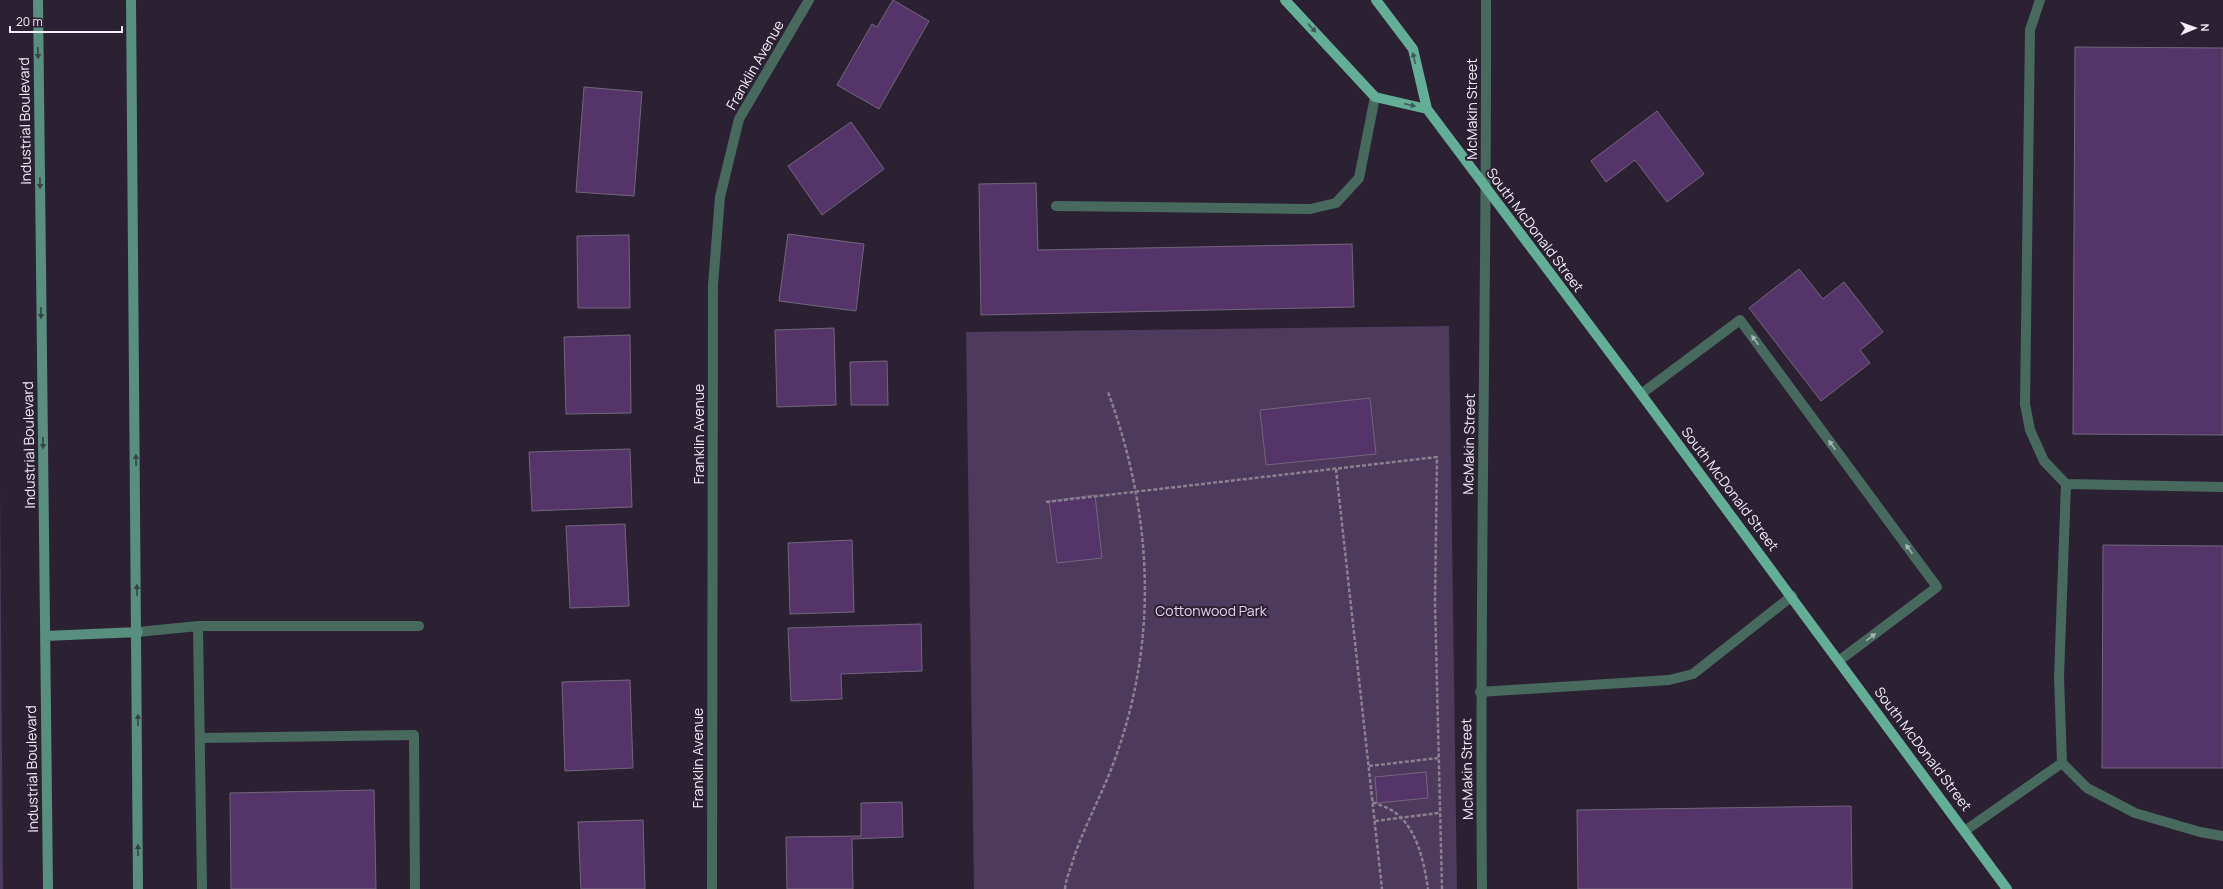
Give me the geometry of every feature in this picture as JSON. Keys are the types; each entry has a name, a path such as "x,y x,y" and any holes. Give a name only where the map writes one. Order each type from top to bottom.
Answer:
{"main road":[{"name":"Industrial Boulevard","path":"38,0 48,889"},
{"path":"131,0 138,632 138,889"},
{"path":"1285,0 1375,97 1426,109"},
{"name":"South McDonald Street","path":"1376,0 1413,50 1426,109 1840,660 1966,830 2007,889"},
{"path":"45,636 138,632"}],"street":[{"name":"Franklin Avenue","path":"712,889 713,285 720,197 739,118 809,0"},
{"name":"McMakin Street","path":"1482,889 1480,692 1486,189 1486,0"},
{"path":"2040,0 2030,30 2025,404 2030,430 2044,461 2066,484 2223,487"},
{"path":"1056,206 1310,210 1336,203 1359,178 1375,97"},
{"path":"1641,394 1740,320 1937,587 1840,660"},
{"path":"2066,484 2059,677 2062,763 2087,788 2135,813 2200,832 2223,836"},
{"path":"1480,692 1669,680 1693,674 1792,596"},
{"path":"138,632 198,626 419,626"},
{"path":"198,626 202,889"},
{"path":"200,738 414,735 415,889"},
{"path":"1966,830 2062,763"}],"path":[{"path":"1065,889 1081,837 1120,744 1138,675 1144,618 1146,563 1136,491 1127,448 1108,392"},
{"path":"1046,502 1437,457 1435,603 1442,889"},
{"path":"1336,469 1382,889"},
{"path":"1369,766 1438,758"},
{"path":"1372,802 1392,810 1402,818 1420,851 1428,889"},
{"path":"1375,821 1439,814"}],"green space":[{"name":"Cottonwood Park","path":"1449,326 1457,889 974,889 966,332"},
{"path":"0,486 3,889 0,889"}],"building":[{"path":"893,0 929,21 879,109 837,85 872,24 877,27"},
{"path":"2075,47 2223,48 2223,435 2073,434"},
{"path":"584,87 642,92 634,196 576,192"},
{"path":"1657,111 1704,174 1667,202 1635,160 1606,182 1591,161"},
{"path":"851,122 884,169 822,215 788,166"},
{"path":"1036,183 1038,250 1352,244 1354,307 981,315 979,184"},
{"path":"788,234 864,244 856,311 779,301"},
{"path":"629,235 630,308 578,308 577,236"},
{"path":"1799,269 1823,299 1844,282 1883,332 1860,350 1870,363 1821,401 1749,308"},
{"path":"834,328 836,405 777,407 775,330"},
{"path":"630,335 631,413 566,414 564,337"},
{"path":"887,361 888,405 851,405 850,362"},
{"path":"1370,398 1376,454 1266,465 1260,410"},
{"path":"630,449 632,507 532,511 529,452"},
{"path":"1095,495 1102,558 1057,563 1049,501"},
{"path":"625,524 629,606 570,608 566,526"},
{"path":"852,540 854,612 790,614 788,543"},
{"path":"2103,545 2223,546 2223,768 2102,768"},
{"path":"921,624 922,671 841,674 842,699 791,701 788,628"},
{"path":"630,680 633,768 565,771 562,682"},
{"path":"1426,772 1428,798 1377,803 1375,777"},
{"path":"374,790 376,889 231,889 230,793"},
{"path":"902,802 903,837 852,839 853,889 787,889 786,837 861,836 861,803"},
{"path":"1851,806 1852,889 1578,889 1577,810"},
{"path":"643,820 645,889 581,889 578,822"}]}
